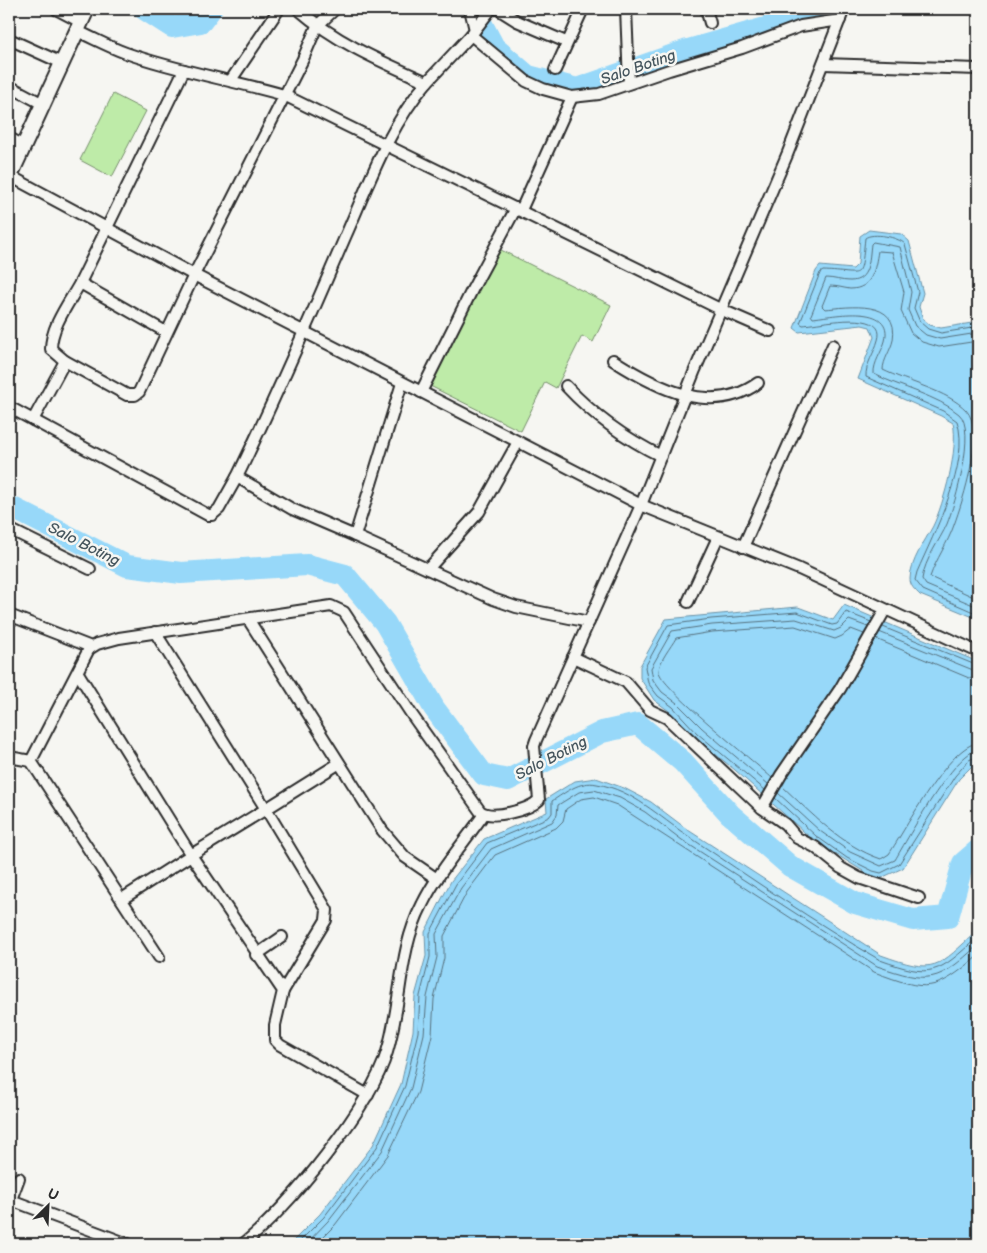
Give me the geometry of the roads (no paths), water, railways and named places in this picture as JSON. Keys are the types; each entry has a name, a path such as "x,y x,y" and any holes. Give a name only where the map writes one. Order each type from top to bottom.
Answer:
{"street":[{"path":"56,9 79,27 125,52 184,70 232,80 284,96 722,310 770,331"},
{"path":"87,9 9,177 402,383 642,505 800,569 978,652"},
{"path":"232,80 279,9"},
{"path":"298,9 317,26 363,54 427,82"},
{"path":"184,70 51,341 51,349 66,361 127,395 136,395 140,392 166,332 317,26 335,9"},
{"path":"470,9 475,30 526,81 543,89 572,97 599,94 629,81 742,48 801,26 842,15"},
{"path":"555,70 566,42 583,9"},
{"path":"626,9 629,81"},
{"path":"706,9 710,23"},
{"path":"9,407 208,515 212,515 219,508 236,477 304,331 386,146 410,104 427,82 493,10 566,42"},
{"path":"484,814 503,814 529,807 539,800 534,746 642,505 685,396 824,64 842,15"},
{"path":"9,39 62,63"},
{"path":"824,64 978,69"},
{"path":"9,86 43,104"},
{"path":"421,392 472,288 518,209 572,97"},
{"path":"9,138 24,146"},
{"path":"80,283 166,332"},
{"path":"742,547 832,345"},
{"path":"614,360 642,378 685,396 712,398 734,396 746,392 758,383"},
{"path":"32,420 66,361"},
{"path":"355,536 402,383"},
{"path":"566,386 588,409 612,428 661,456"},
{"path":"428,569 479,512 518,442"},
{"path":"236,477 292,509 516,607 589,622"},
{"path":"9,529 90,568"},
{"path":"688,602 718,537"},
{"path":"9,615 91,647 120,638 155,632 319,607 336,607 344,612 412,715 484,814"},
{"path":"762,808 781,775 840,689 886,610"},
{"path":"248,619 338,764 393,845 405,857 437,879"},
{"path":"155,632 327,910 326,920 283,991 275,1025 275,1040 280,1045 368,1095"},
{"path":"31,762 91,647"},
{"path":"573,657 626,682 650,710 667,718 762,808 784,824 796,838 815,847 850,874 881,887 919,898"},
{"path":"78,673 191,855 256,955 283,991"},
{"path":"9,757 31,762 159,957"},
{"path":"122,899 338,764"},
{"path":"243,1244 304,1181 368,1095 387,1052 406,947 422,905 437,879 484,814"},
{"path":"256,955 282,938"},
{"path":"19,1178 10,1203 128,1244"}],"water":[{"path":"869,230 901,234 909,241 923,293 919,307 923,319 930,325 941,328 978,322 978,619 920,595 913,588 910,581 912,566 933,526 946,490 954,446 953,423 858,379 874,337 870,327 862,325 799,332 794,328 816,271 820,266 853,269 858,264 860,236"},
{"path":"844,605 978,662 978,760 959,779 903,868 881,878 871,876 813,840 735,770 694,737 669,711 654,700 640,678 640,666 666,619 798,607 833,620"},
{"path":"596,778 624,788 651,802 688,830 881,955 914,965 925,966 935,964 953,953 978,930 978,1244 290,1244 320,1214 373,1145 401,1084 413,1031 415,996 426,956 425,932 451,881 484,839 547,812 546,799 575,781"}],"waterway":[{"name":"Salo Boting","path":"144,9 172,27 201,22 211,9"},
{"name":"Salo Boting","path":"474,9 494,47 528,76 577,89 688,50 832,9"},
{"name":"Salo Boting","path":"9,506 127,566 181,573 307,565 345,575 385,623 434,708 484,775 508,780 602,732 638,724 683,762 730,814 790,866 855,903 913,920 948,917 963,863 978,850"}]}
